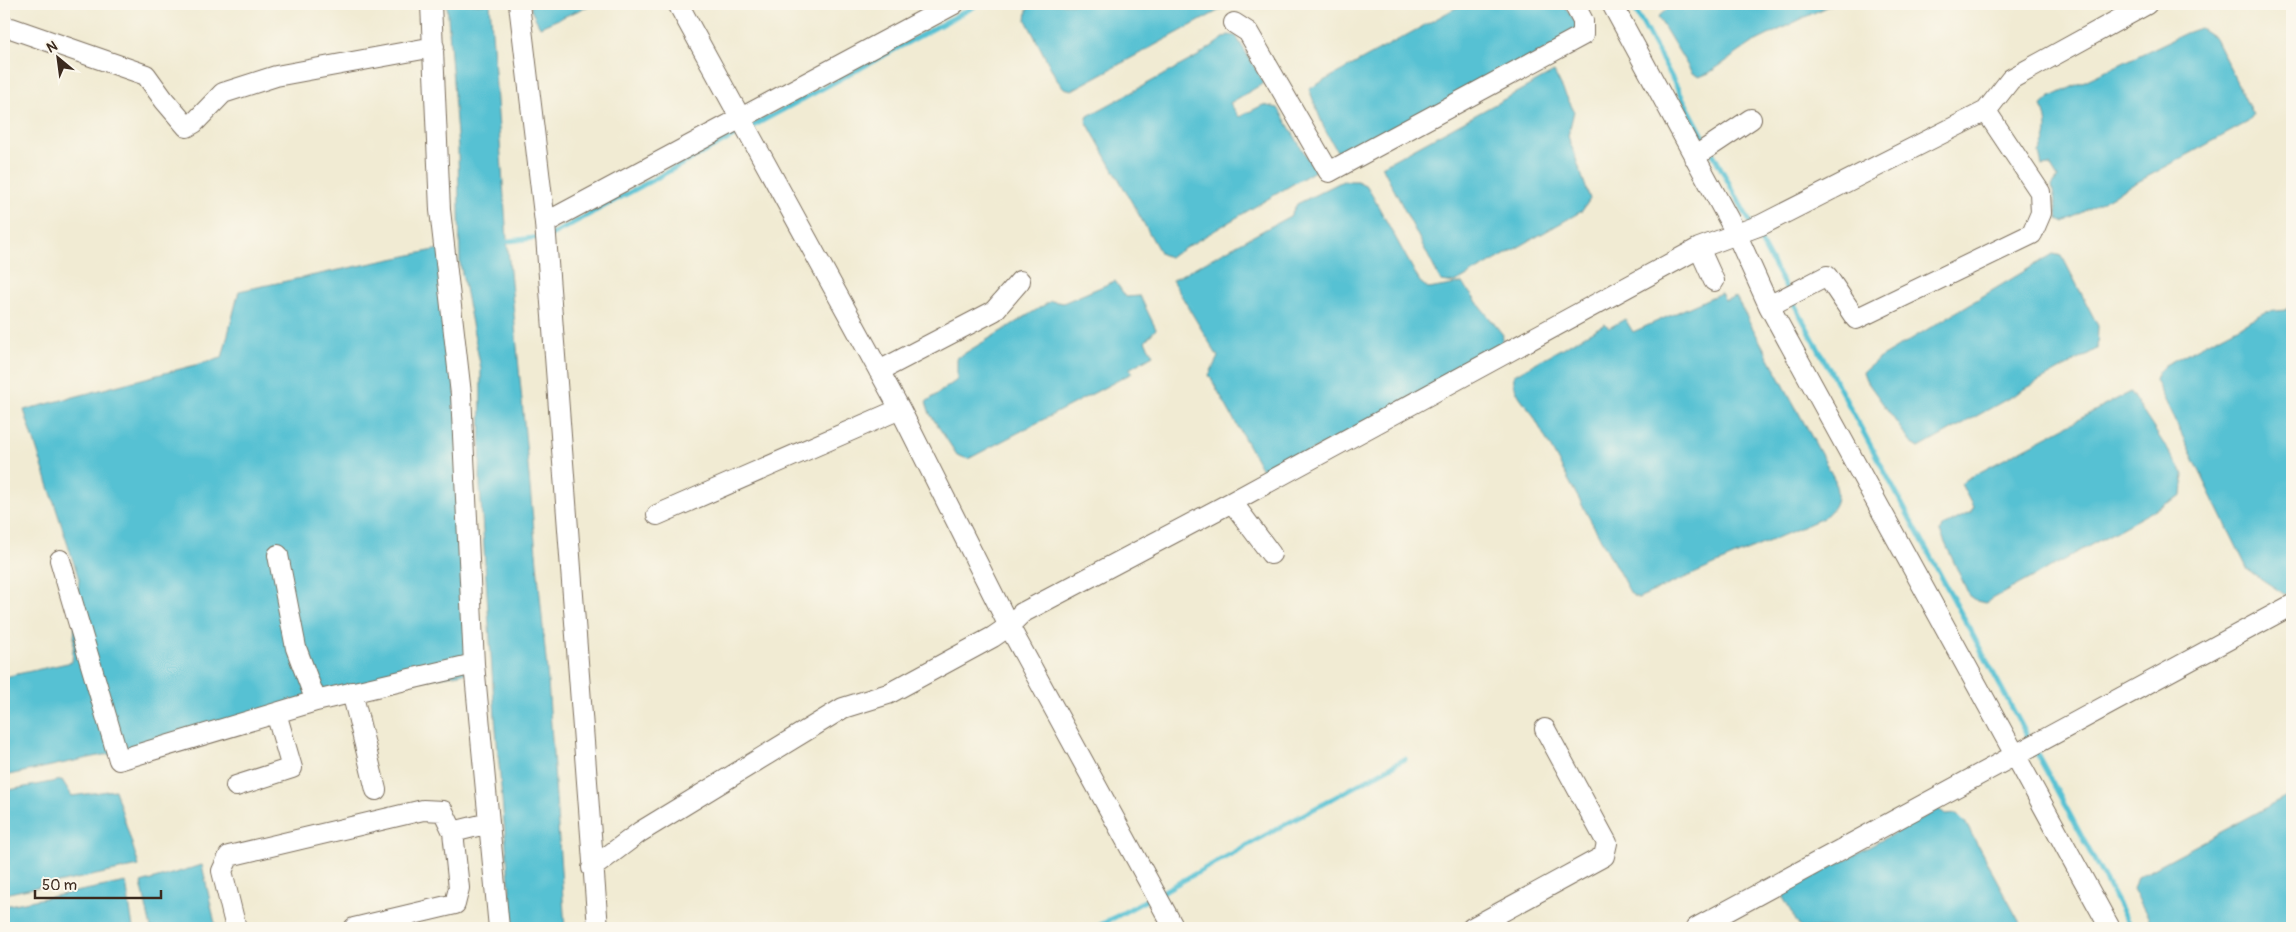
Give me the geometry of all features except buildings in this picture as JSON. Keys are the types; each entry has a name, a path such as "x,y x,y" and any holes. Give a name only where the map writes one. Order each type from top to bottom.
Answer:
{"street":[{"path":"431,4 440,210 460,394 474,664 498,928"},
{"path":"519,4 545,222 598,928"},
{"path":"678,4 900,409 1009,626 1174,928"},
{"path":"545,222 954,4"},
{"path":"1234,23 1248,32 1330,172 1583,35 1583,21 1574,4"},
{"path":"1612,4 1736,233 1769,306 2110,928"},
{"path":"592,868 640,832 843,708 888,694 993,637 1009,626 1022,613 1232,502 1698,248 1760,225 1986,111 2011,79 2147,4"},
{"path":"12,28 146,74 186,128 194,123 223,93 232,90 276,76 434,46"},
{"path":"1769,306 1827,276 1856,319 2032,234 2041,213 2040,192 1986,111"},
{"path":"1694,157 1751,119"},
{"path":"1698,248 1714,281"},
{"path":"879,371 994,311 1020,281"},
{"path":"657,515 900,409"},
{"path":"1232,502 1271,554"},
{"path":"278,555 296,648 316,701"},
{"path":"60,560 120,760 316,701 474,664"},
{"path":"1696,928 2016,757 2292,606"},
{"path":"352,692 376,790"},
{"path":"236,786 292,768 276,713"},
{"path":"1472,928 1604,856 1607,842 1545,729"},
{"path":"236,928 222,871 230,856 423,810 443,811 453,832 459,888 455,904 354,928"},
{"path":"453,832 489,823"}],"water":[{"path":"447,4 490,4 507,239 548,682 565,928 513,928 495,717 480,486 481,369 460,263 458,148"},
{"path":"531,4 593,4 540,27 531,10"},
{"path":"1032,4 1231,4 1072,90 1064,88 1057,80 1026,20 1027,10"},
{"path":"1463,4 1563,4 1581,30 1343,162 1324,128 1309,89"},
{"path":"1673,4 1832,4 1754,42 1709,73 1699,77 1692,73 1658,17"},
{"path":"2200,28 2215,38 2253,115 2248,122 2064,222 2058,219 2052,186 2058,178 2050,165 2042,166 2039,153 2045,141 2047,129 2042,105 2051,97"},
{"path":"1228,35 1236,36 1264,83 1230,103 1239,117 1263,105 1278,108 1315,171 1170,257 1161,254 1086,121 1088,116 1198,56"},
{"path":"1554,72 1574,111 1568,136 1590,199 1582,211 1455,283 1441,281 1382,166"},
{"path":"1343,181 1357,181 1367,186 1420,282 1429,289 1462,283 1503,335 1499,352 1268,474 1262,470 1209,375 1218,357 1172,280 1290,216 1297,204"},
{"path":"444,248 477,671 312,699 186,750 103,755 4,776 4,677 72,662 79,579 24,410 222,358 239,291"},
{"path":"2053,254 2062,256 2098,326 2097,349 1919,448 1911,443 1866,380 1863,372 1878,359"},
{"path":"1115,281 1126,297 1140,296 1156,329 1145,341 1153,355 1129,369 1132,373 968,459 957,455 930,414 926,402 957,380 957,358 1051,301 1063,303"},
{"path":"1721,293 1725,300 1736,297 1835,480 1836,501 1832,510 1823,518 1638,598 1631,594 1530,410 1518,394 1514,385 1514,375 1605,324 1609,328 1625,319 1633,332"},
{"path":"2292,304 2292,594 2284,594 2248,570 2155,380 2158,372 2165,365 2266,312 2286,310"},
{"path":"2130,392 2184,475 2182,495 1985,603 1977,601 1969,595 1940,532 1942,527 1971,512 1973,507 1961,484 1967,479"},
{"path":"62,780 72,796 115,790 139,866 4,894 4,791"},
{"path":"2292,794 2292,928 2154,928 2133,889 2137,877"},
{"path":"1939,809 1945,815 1957,814 1965,822 2020,923 2019,928 1800,928 1784,899 1784,893"},
{"path":"202,865 216,928 151,928 141,883"},
{"path":"126,882 133,928 4,928 4,906"}],"waterway":[{"path":"751,127 979,4"},
{"path":"1632,4 1707,143"},
{"path":"551,235 743,131"},
{"path":"1711,150 1751,224"},
{"path":"1755,231 1788,292"},
{"path":"501,242 542,237"},
{"path":"1792,300 2030,741"},
{"path":"2034,748 2131,928"},
{"path":"1160,893 1405,759"},
{"path":"1095,928 1152,897"}]}
